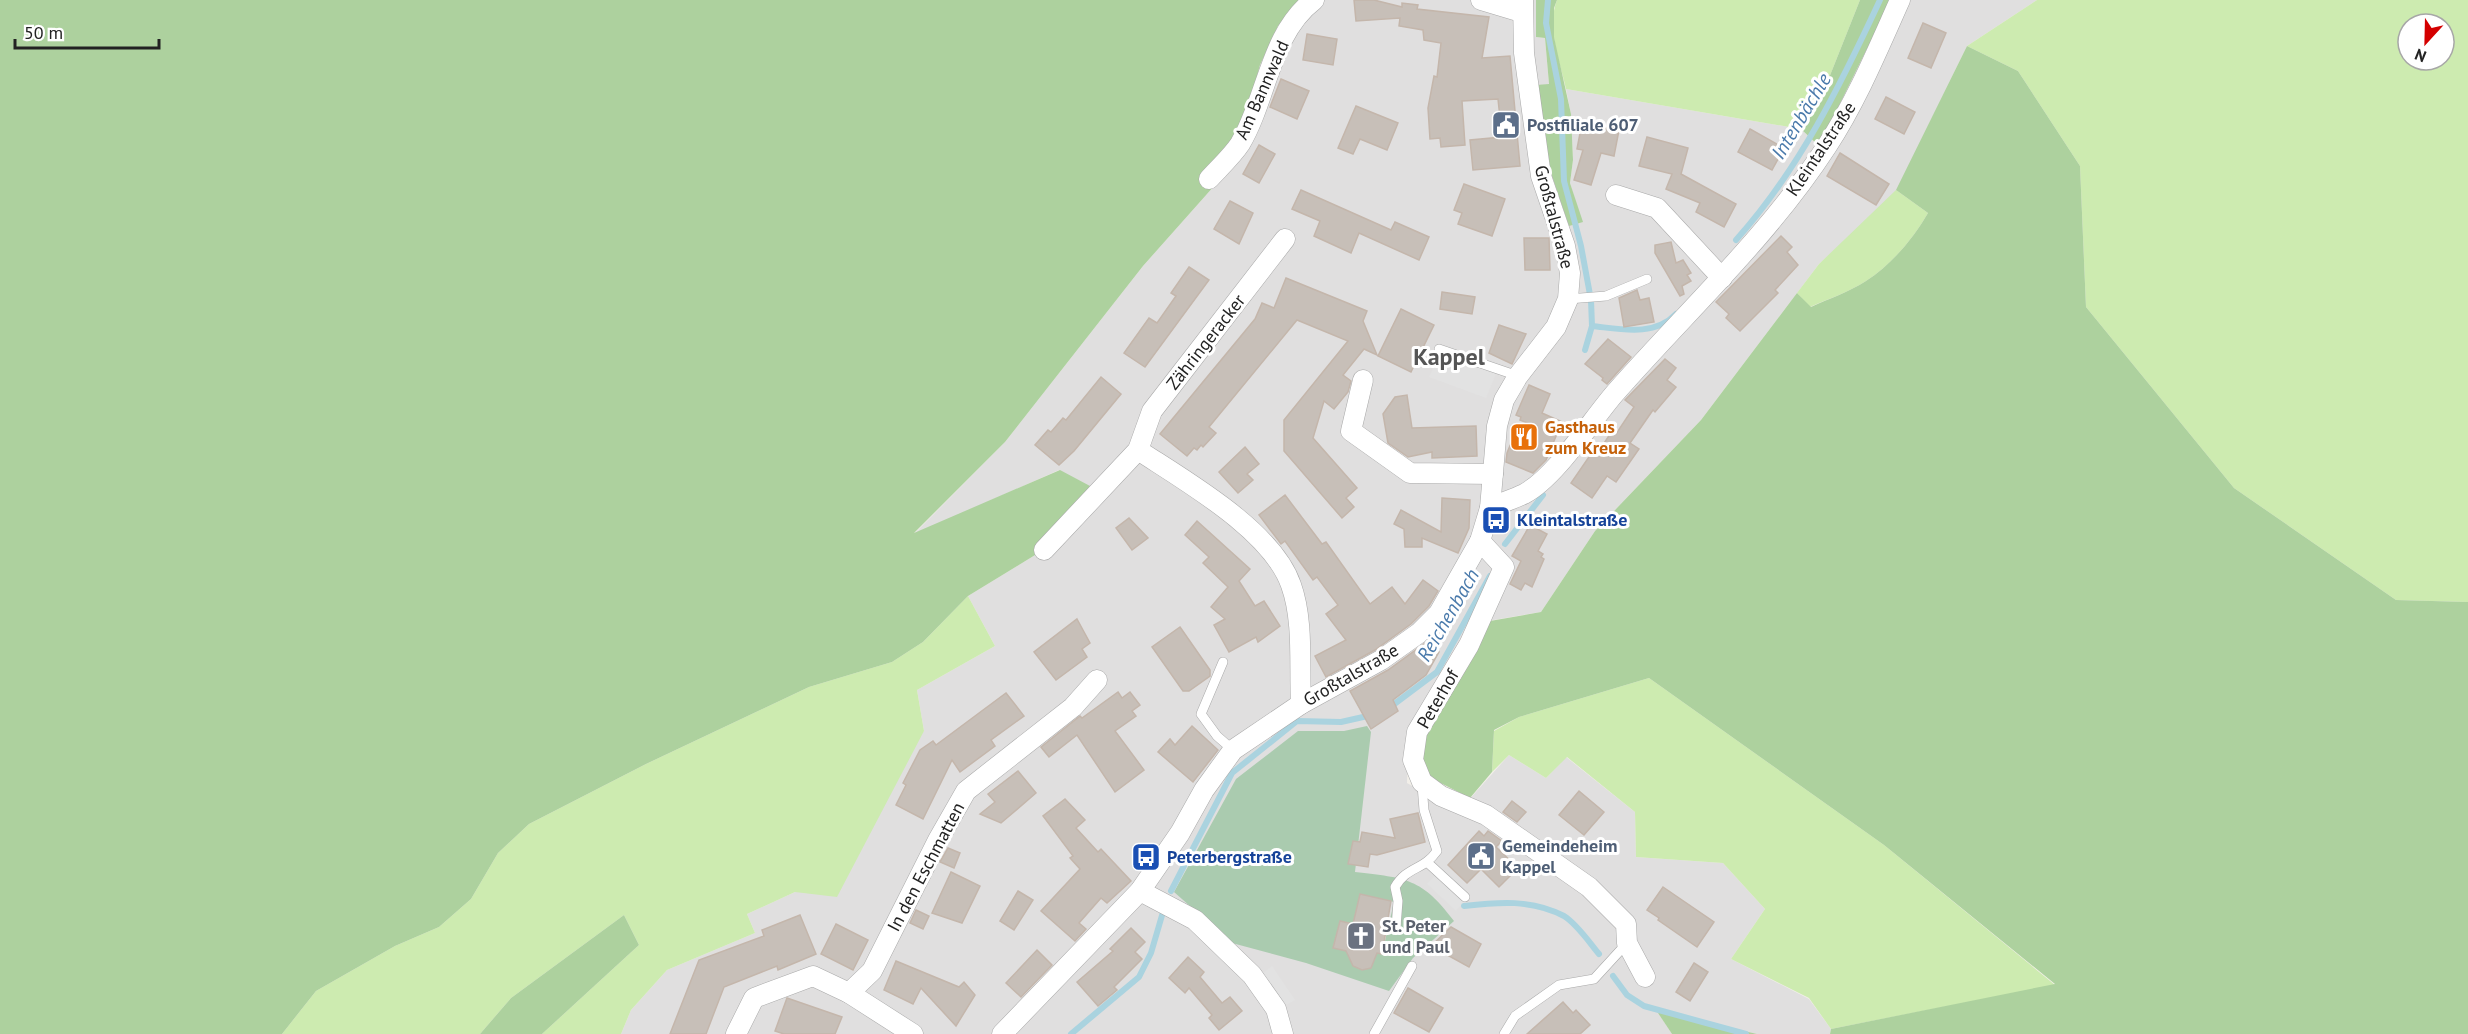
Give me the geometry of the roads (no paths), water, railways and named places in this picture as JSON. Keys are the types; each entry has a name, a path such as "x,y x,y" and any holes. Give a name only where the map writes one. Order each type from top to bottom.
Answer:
{"street":[{"name":"Am Bannwald","path":"1209,179 1239,145 1284,38 1299,11 1314,0"},
{"path":"1481,0 1522,6"},
{"name":"Kleintalstraße","path":"1490,508 1525,493 1547,476 1615,393 1722,278 1826,147 1856,97 1900,0"},
{"name":"Großtalstraße","path":"1002,1034 1140,891 1233,750 1301,704 1382,660 1419,633 1439,613 1488,550 1497,426 1504,400 1518,376 1577,298 1565,246 1541,176 1529,100 1522,6"},
{"path":"1616,195 1658,208 1722,278"},
{"name":"Zähringeracker","path":"1044,550 1138,450 1152,411 1286,239"},
{"path":"1363,381 1351,430 1393,461 1410,473 1493,474"},
{"path":"1138,450 1217,502 1272,552 1291,584 1296,602 1301,704"},
{"name":"Peterhof","path":"1422,782 1413,760 1417,732 1469,645 1504,567 1488,550"},
{"name":"In den Eschmatten","path":"849,993 872,971 938,840 966,791 1073,706 1097,680"},
{"path":"1422,782 1441,796 1486,815 1589,887 1626,924 1627,943 1645,977"},
{"path":"1140,891 1165,902 1195,920 1252,975 1276,1009 1283,1034"},
{"path":"736,1034 754,998 813,976 849,993 913,1034"}],"lane":[{"path":"1577,298 1603,296 1647,279"},
{"path":"1439,349 1518,376"},
{"path":"1223,662 1201,714 1217,736 1233,750"},
{"path":"1396,927 1398,901 1395,887 1409,871 1428,863 1437,851 1424,810 1422,782"},
{"path":"1428,863 1465,897"},
{"path":"1504,1034 1515,1016 1559,985 1594,979 1627,943"},
{"path":"1374,1034 1412,966"}],"waterway":[{"name":"Reichenbach","path":"1548,0 1546,23 1561,99 1564,181 1581,246 1591,300 1592,326 1585,350"},
{"name":"Intenbächle","path":"1736,240 1780,185 1799,155 1834,94 1880,0"},
{"name":"Intenbächle","path":"1592,326 1626,330 1647,329 1658,326 1676,314"},
{"name":"Reichenbach","path":"1505,544 1543,495"},
{"name":"Reichenbach","path":"1389,708 1437,672 1490,576"},
{"name":"Reichenbach","path":"1171,891 1232,773 1297,721 1341,722 1372,715"},
{"path":"1464,906 1515,903 1552,911 1564,916 1574,924 1599,954"},
{"name":"Reichenbach","path":"1071,1034 1139,977 1151,953 1163,912"},
{"path":"1613,976 1627,995 1644,1006 1746,1034"}],"place":[{"name":"Postfiliale 607","path":"1506,125"},
{"name":"Gasthaus zum Kreuz","path":"1524,437"},
{"name":"Kleintalstraße","path":"1496,520"},
{"name":"Gemeindeheim Kappel","path":"1481,856"},
{"name":"Peterbergstraße","path":"1146,857"},
{"name":"St. Peter und Paul","path":"1361,936"}],"district":[{"name":"Kappel","path":"1449,357"}]}
